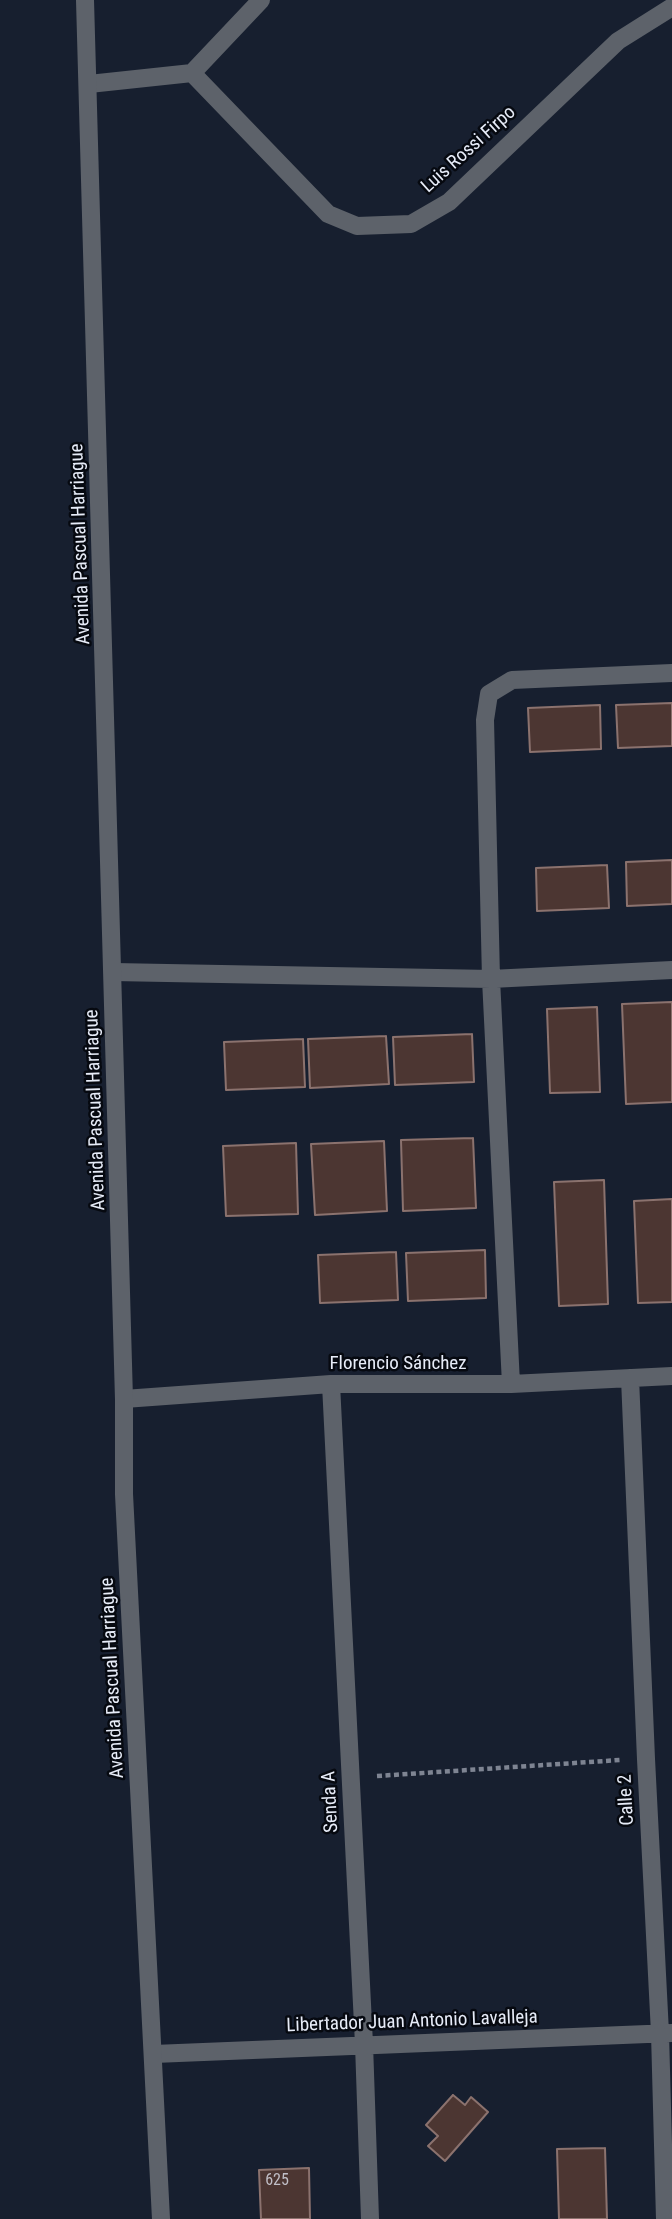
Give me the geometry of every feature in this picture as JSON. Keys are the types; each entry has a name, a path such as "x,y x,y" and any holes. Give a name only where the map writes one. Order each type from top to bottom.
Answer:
{"street":[{"name":"Avenida Pascual Harriague","path":"85,0 113,972 124,1494 161,2219"},
{"path":"89,85 192,73 261,0"},
{"name":"Luis Rossi Firpo","path":"192,73 328,214 357,226 411,224 449,202 618,41 672,7"},
{"path":"511,1384 491,979 485,720 489,694 512,680 672,673"},
{"path":"113,972 491,979 672,970"},
{"name":"Florencio Sánchez","path":"124,1399 331,1384 511,1384 672,1376"},
{"name":"Calle 2","path":"630,1378 646,1759 666,2033 666,2219"},
{"name":"Senda A","path":"331,1384 364,2044 370,2219"},
{"name":"Libertador Juan Antonio Lavalleja","path":"154,2054 666,2033"}],"path":[{"path":"351,1777 646,1759"}],"building":[{"path":"672,703 672,746 618,748 616,705"},
{"path":"600,705 601,749 530,752 528,708"},
{"path":"672,860 672,904 627,906 626,862"},
{"path":"607,865 609,908 537,911 536,868"},
{"path":"672,1002 672,1102 626,1104 622,1004"},
{"path":"597,1007 600,1092 550,1093 547,1009"},
{"path":"472,1034 474,1082 395,1085 393,1037"},
{"path":"386,1036 389,1084 310,1088 308,1039"},
{"path":"303,1039 305,1087 226,1090 224,1042"},
{"path":"473,1138 476,1208 403,1211 401,1140"},
{"path":"384,1141 387,1211 315,1215 311,1144"},
{"path":"296,1143 298,1214 226,1216 223,1146"},
{"path":"604,1180 608,1304 559,1306 554,1182"},
{"path":"672,1199 672,1302 638,1303 634,1201"},
{"path":"485,1250 486,1298 408,1301 406,1253"},
{"path":"396,1252 398,1300 320,1303 318,1255"},
{"path":"453,2095 465,2105 471,2097 488,2112 445,2161 428,2146 438,2136 426,2125"},
{"path":"605,2148 607,2219 559,2219 557,2149"},
{"path":"309,2168 310,2219 261,2219 259,2170"}]}
